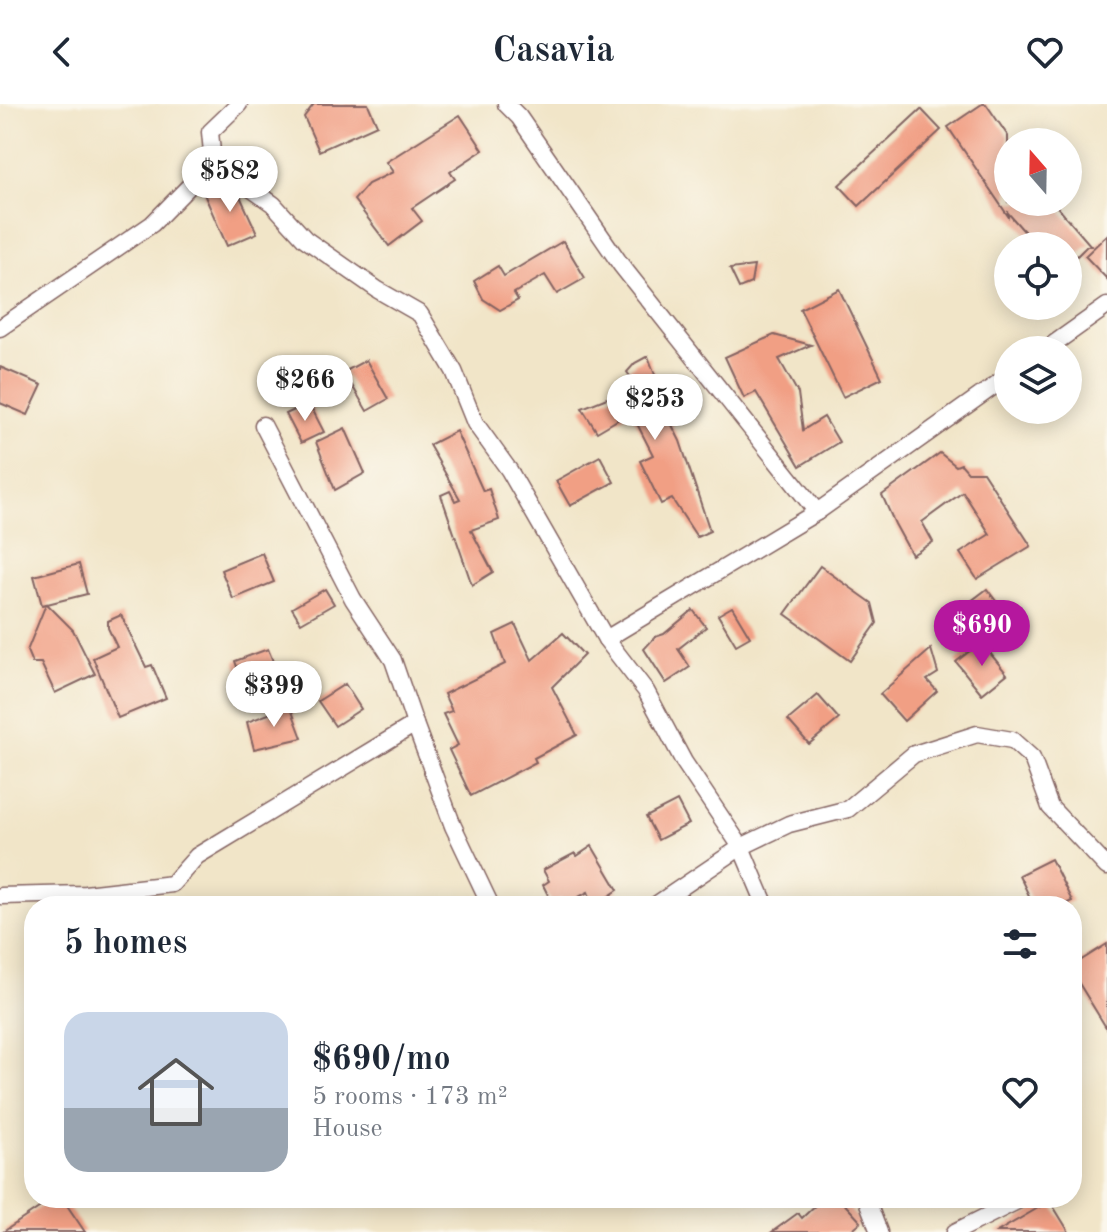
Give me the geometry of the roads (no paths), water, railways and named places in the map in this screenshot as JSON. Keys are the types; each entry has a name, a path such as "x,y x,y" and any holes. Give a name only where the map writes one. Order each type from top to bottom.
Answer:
{"street":[{"path":"239,104 210,132 213,162 273,204 305,239 378,290 420,314 454,371 475,423 509,470 606,639 646,691 684,762 741,847 762,896"},
{"path":"506,104 519,117 621,265 817,512"},
{"path":"0,328 152,224 213,162"},
{"path":"1065,336 1107,306"},
{"path":"606,639 817,512 994,386"},
{"path":"263,425 353,599 393,660 453,826 486,896"},
{"path":"0,896 85,894 172,884 197,856 415,724"},
{"path":"669,896 741,847 789,824 848,809 914,754 977,734 1012,740 1032,758 1050,807 1107,867"},
{"path":"870,1208 879,1232"},
{"path":"955,1232 1003,1208"}]}
